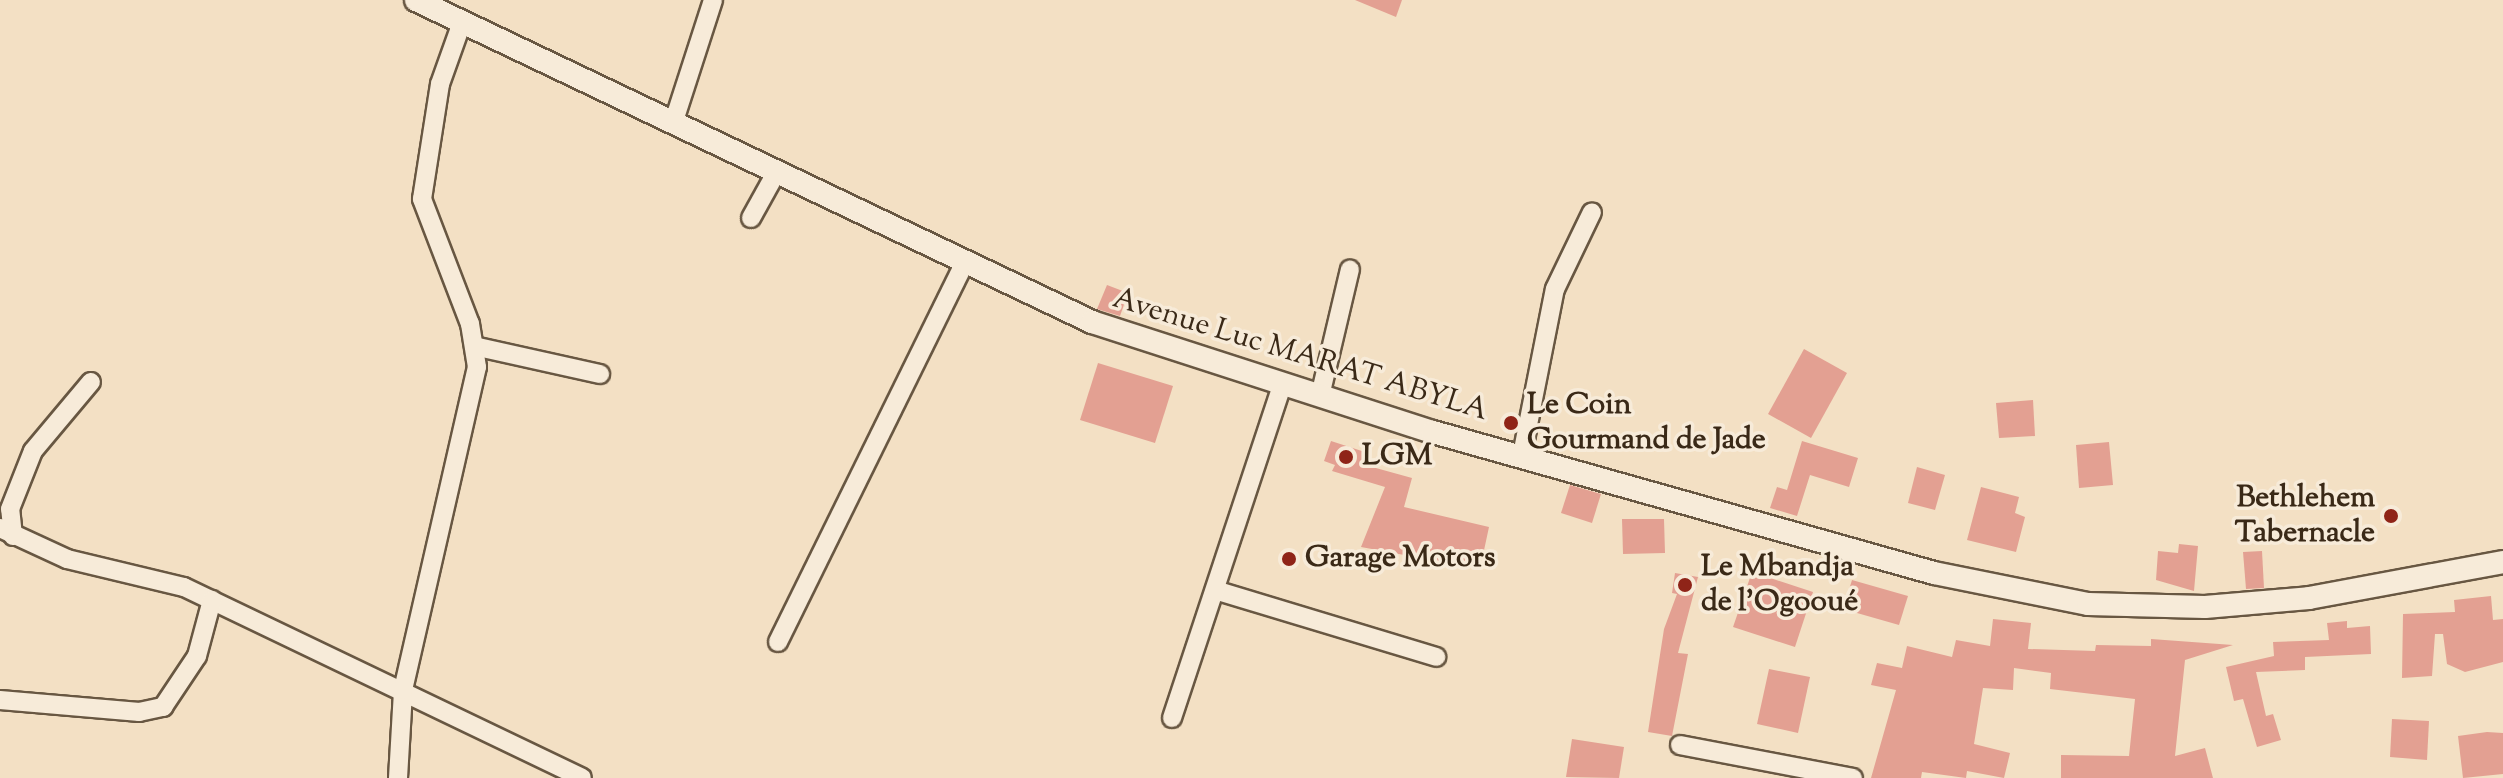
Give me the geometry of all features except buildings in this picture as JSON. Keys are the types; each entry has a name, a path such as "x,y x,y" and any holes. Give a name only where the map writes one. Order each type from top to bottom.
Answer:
{"street":[{"name":"Avenue Luc MARAT ABYLA","path":"416,0 461,25 777,171 963,266 1092,322 1282,385 1934,573 2088,604 2265,603 2503,562"},
{"path":"673,124 713,0"},
{"path":"398,778 403,690 478,347 422,199 440,84 461,25"},
{"path":"751,218 777,171"},
{"path":"1522,455 1555,289 1592,212"},
{"path":"778,642 963,266"},
{"path":"1320,396 1350,269"},
{"path":"478,347 600,374"},
{"path":"91,382 33,451 10,509 6,532 67,559 212,600 582,778"},
{"path":"1172,718 1218,591 1282,385"},
{"path":"1218,591 1436,657"},
{"path":"0,700 139,712 163,707 197,656 212,600"},
{"path":"1680,745 1853,778"}],"place":[{"name":"Le Coin Gourmand de Jade","path":"1511,423"},
{"name":"LGM","path":"1346,457"},
{"name":"Bethlehem Tabernacle","path":"2391,516"},
{"name":"Garage Motors","path":"1289,559"},
{"name":"Le Mbandja de l'Ogooué","path":"1685,585"}]}
